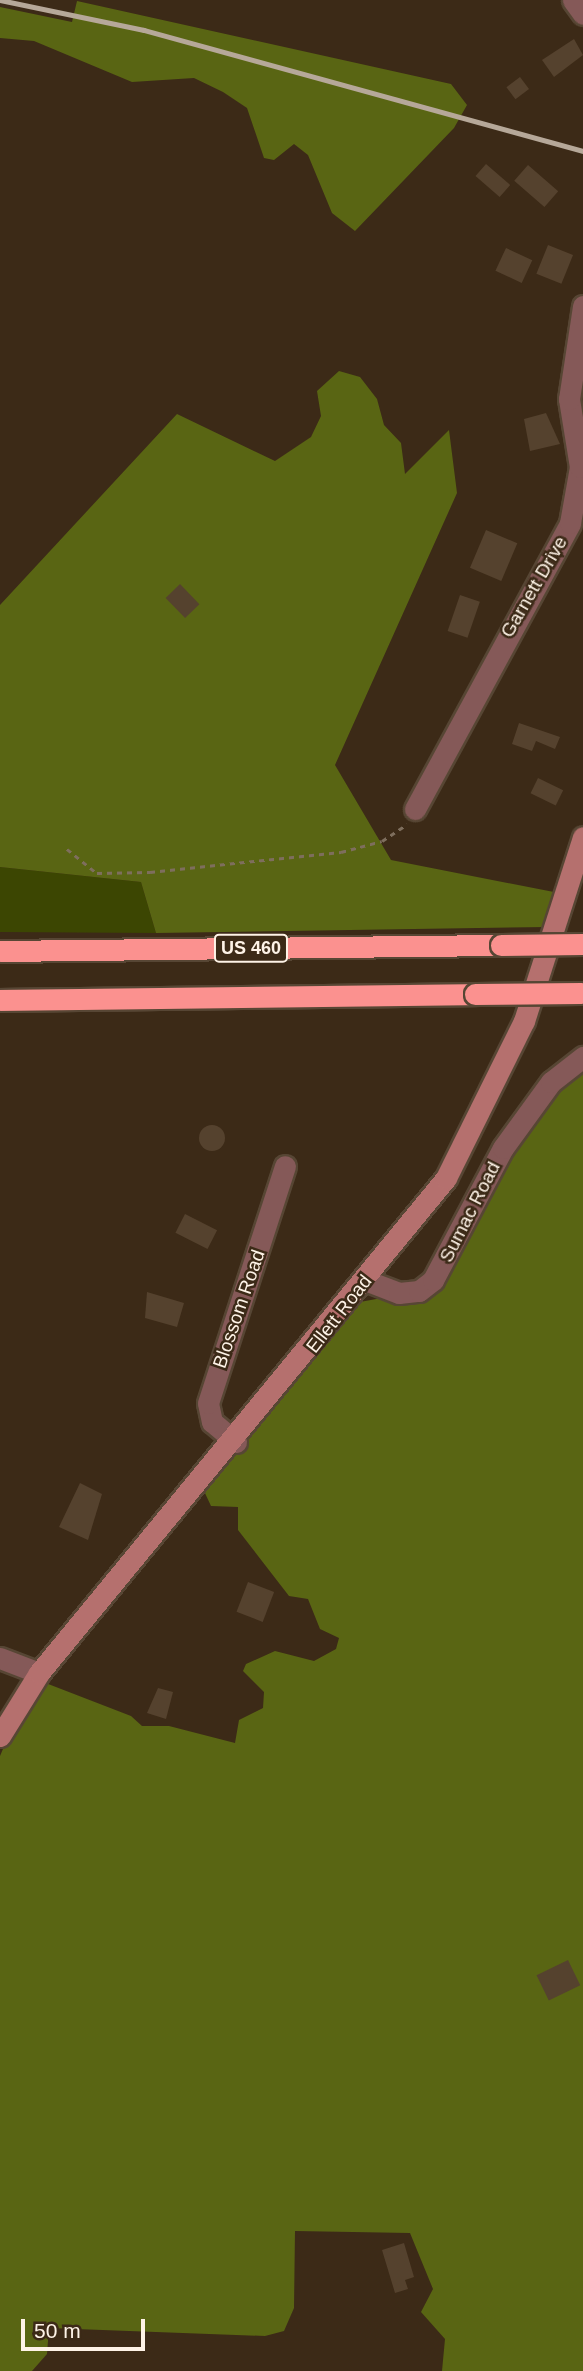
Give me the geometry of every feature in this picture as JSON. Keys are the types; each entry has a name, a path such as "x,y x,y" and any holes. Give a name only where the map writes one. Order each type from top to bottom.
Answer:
{"highway":[{"name":"US 460","path":"0,951 583,944"},
{"path":"0,1000 582,993"}],"street":[{"path":"573,0 583,14"},
{"name":"Garnett Drive","path":"415,809 570,523 580,467 569,399 583,306"},
{"name":"Ellett Road","path":"0,1735 39,1674 236,1442 446,1178 499,1080 583,837"},
{"name":"Sumac Road","path":"365,1280 399,1293 419,1291 433,1280 503,1148 551,1082 583,1057"},
{"name":"Blossom Road","path":"236,1442 212,1422 208,1403 285,1166"},
{"path":"0,1658 39,1674"}],"path":[{"path":"67,849 86,869 108,874 312,856 396,835 415,809"}],"green space":[{"path":"77,1 451,84 467,105 454,128 355,231 332,213 308,155 294,144 274,160 264,158 247,108 223,92 194,78 132,82 34,41 0,38 0,7 72,22"},
{"path":"339,371 360,377 377,399 384,425 401,443 405,474 449,430 457,493 335,765 391,860 559,893 548,927 156,933 141,882 0,867 0,605 177,414 275,461 311,437 321,416 317,391"},
{"path":"0,867 141,882 156,933 0,932"},
{"path":"583,1065 583,2371 442,2371 445,2339 421,2312 433,2289 410,2233 295,2231 294,2308 284,2331 265,2336 49,2328 47,2354 32,2371 0,2371 0,1756 8,1737 43,1682 131,1716 142,1726 169,1726 235,1743 239,1720 263,1708 264,1692 243,1671 246,1664 275,1651 314,1661 336,1649 339,1638 320,1629 308,1599 289,1596 238,1530 238,1507 211,1506 204,1491 360,1302 387,1297 413,1301 483,1191 567,1076"}],"building":[{"path":"574,39 583,55 554,77 542,60"},
{"path":"520,77 529,89 515,99 506,87"},
{"path":"486,164 510,185 500,197 476,176"},
{"path":"528,165 558,191 544,207 514,181"},
{"path":"548,245 573,255 561,284 536,274"},
{"path":"506,248 532,260 522,283 495,271"},
{"path":"546,413 560,444 530,451 524,419"},
{"path":"486,530 517,543 501,581 470,568"},
{"path":"180,584 199,604 185,618 166,598"},
{"path":"460,595 480,602 467,638 448,631"},
{"path":"519,723 560,737 555,749 536,741 532,751 512,744"},
{"path":"538,778 563,790 556,806 531,793"},
{"path":"212,1125 221,1129 225,1138 221,1147 212,1151 203,1147 199,1138 203,1129"},
{"path":"185,1214 217,1230 208,1249 175,1233"},
{"path":"147,1292 184,1303 177,1327 145,1318"},
{"path":"80,1483 102,1494 88,1540 59,1527"},
{"path":"248,1582 274,1592 263,1622 237,1612"},
{"path":"158,1688 173,1692 166,1719 147,1713"},
{"path":"568,1960 580,1985 549,2001 537,1975"},
{"path":"404,2243 414,2277 405,2280 408,2289 395,2293 382,2250"}],"railway":[{"path":"0,0 144,30 583,151"}]}
